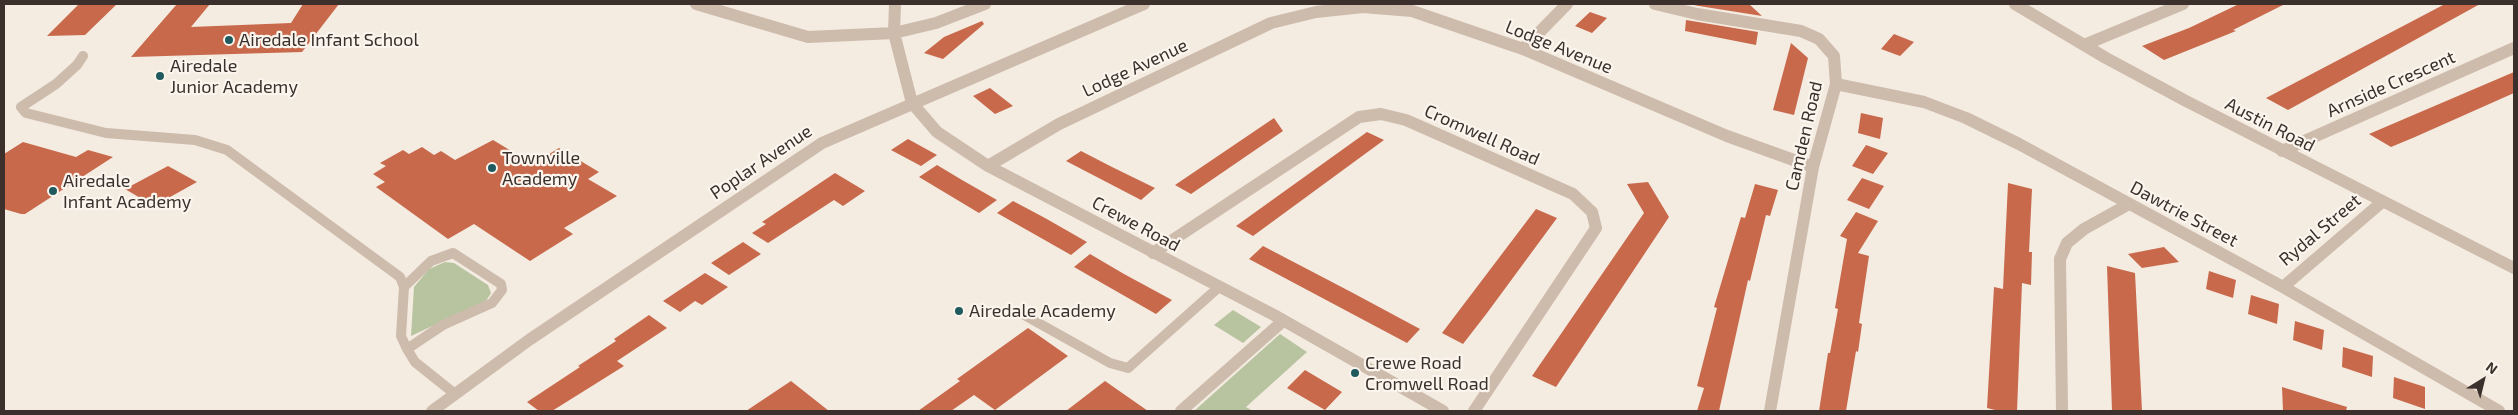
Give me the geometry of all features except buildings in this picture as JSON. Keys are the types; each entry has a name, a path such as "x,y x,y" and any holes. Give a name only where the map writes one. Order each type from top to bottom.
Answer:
{"street":[{"path":"696,4 808,37 894,34 936,23 985,4"},
{"name":"Crewe Road","path":"895,4 894,34 912,102 937,132 988,166 1283,321 1443,411"},
{"name":"Poplar Avenue","path":"432,411 529,340 822,143 912,102 1144,4"},
{"path":"1523,49 1567,4"},
{"name":"Camden Road","path":"1656,4 1697,14 1801,31 1819,39 1834,56 1836,84 1813,166 1770,411"},
{"name":"Austin Road","path":"2015,4 2084,45 2282,151 2514,268"},
{"path":"2084,45 2183,4"},
{"name":"Lodge Avenue","path":"988,166 1059,124 1262,27 1316,12 1363,7 1412,11 1523,49 1727,136 1813,166"},
{"name":"Arnside Crescent","path":"2282,151 2514,48"},
{"name":"Dawtrie Street","path":"1836,84 1924,102 1966,118 2283,287 2499,411"},
{"name":"Cromwell Road","path":"1153,253 1359,117 1381,114 1406,120 1574,194 1592,212 1596,228 1474,411"},
{"name":"Rydal Street","path":"2283,287 2382,202"},
{"path":"2062,411 2060,259 2067,243 2078,234 2129,204"},
{"path":"1181,411 1283,321"}],"lane":[{"path":"83,56 77,65 56,84 21,108 26,113 106,133 195,140 227,150 400,277 404,287 402,336 407,349 415,362 455,394"},
{"path":"404,287 431,261 453,253 501,284 502,290 492,303 442,326 407,349"},
{"path":"1017,311 1110,363 1128,368 1218,287"}],"green space":[{"path":"445,262 454,263 488,285 491,293 486,301 411,336 414,287 429,269"},
{"path":"1233,310 1261,327 1243,343 1214,325"},
{"path":"1280,334 1307,352 1246,407 1253,411 1194,411"}],"place":[{"name":"Airedale Infant School","path":"229,40"},
{"name":"Airedale Junior Academy","path":"160,76"},
{"name":"Townville Academy","path":"492,168"},
{"name":"Airedale Infant Academy","path":"53,191"},
{"name":"Airedale Academy","path":"959,311"},
{"name":"Crewe Road Cromwell Road","path":"1355,373"}]}
